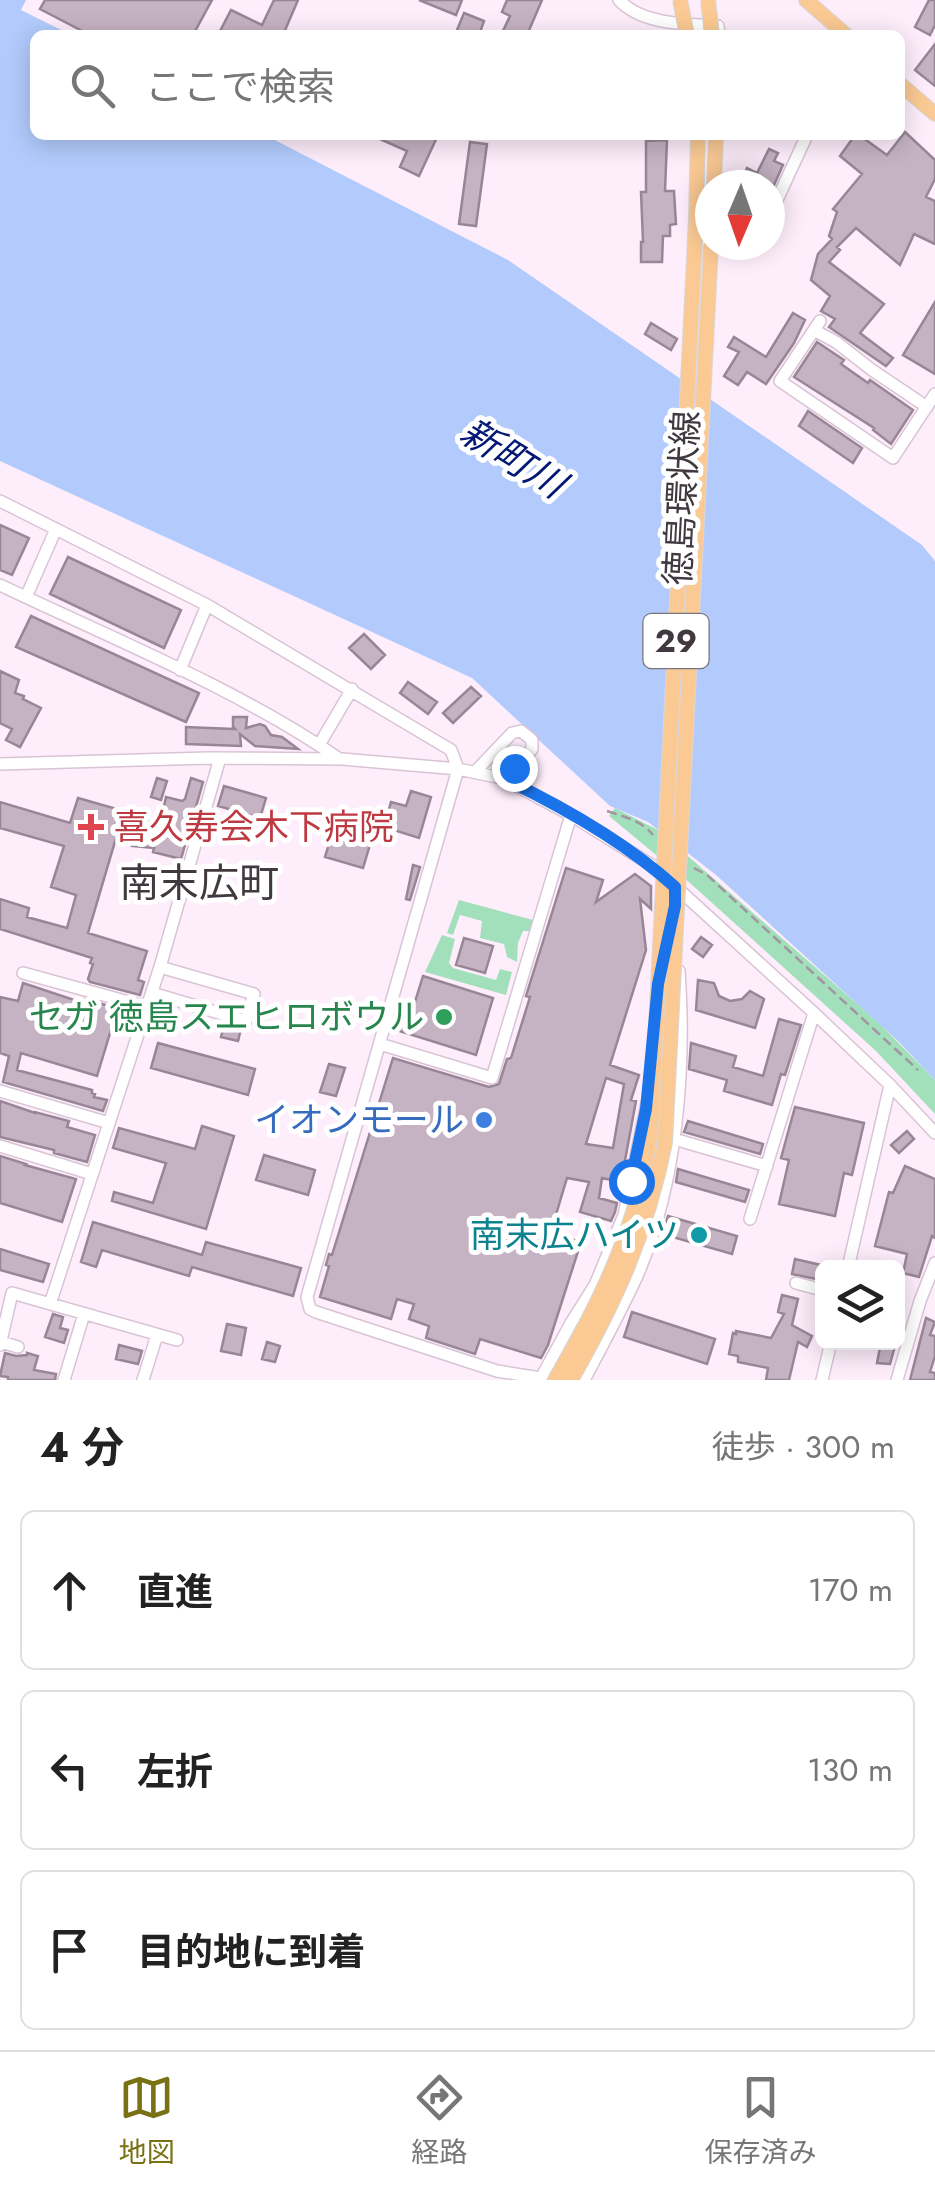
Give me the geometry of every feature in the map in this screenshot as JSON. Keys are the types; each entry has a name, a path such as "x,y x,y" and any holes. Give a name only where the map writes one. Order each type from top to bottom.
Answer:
{"main road":[{"path":"684,0 689,30"},
{"path":"708,0 715,30"},
{"path":"806,0 840,30"},
{"path":"905,91 935,114"},
{"name":"徳島環状線","path":"546,1379 603,1294 640,1190 651,1130 698,140"},
{"path":"715,170 716,140"},
{"name":"徳島環状線","path":"571,1380 638,1247 665,1143 710,260"}],"street":[{"path":"619,0 626,8 652,18 718,26 717,30"},
{"path":"785,183 805,140"},
{"path":"927,406 872,370 817,326 780,381 892,458 927,406 935,394"},
{"path":"0,501 207,605 451,750 456,759 458,769 307,1298 316,1312 497,1371 546,1379 571,1323 595,1285 624,1215 646,1109 658,984 675,906"},
{"path":"26,597 56,530"},
{"path":"0,585 219,689 342,759"},
{"path":"180,670 207,605"},
{"path":"319,745 352,690"},
{"path":"475,772 512,732 520,731 532,740 532,749 505,779"},
{"path":"50,1304 152,993 220,758"},
{"path":"0,764 342,759 458,769 505,779 652,866 814,1013 935,1133"},
{"path":"380,1044 492,1078 571,815"},
{"path":"584,1380 637,1275 663,1192 674,1138 680,1044 675,887"},
{"path":"152,993 246,1021 254,994 160,967"},
{"path":"23,972 147,1007"},
{"path":"750,1219 814,1013"},
{"path":"653,1044 680,1044"},
{"path":"850,1260 890,1085"},
{"path":"0,1091 109,1123"},
{"path":"646,1109 676,1118"},
{"path":"674,1138 767,1166"},
{"path":"0,1146 92,1174"},
{"path":"631,1181 663,1192"},
{"path":"607,1258 637,1275"},
{"path":"897,1380 935,1263"},
{"path":"796,1283 815,1288"},
{"path":"18,1347 0,1343 5,1297 12,1293 176,1340"},
{"path":"64,1380 84,1314"},
{"path":"571,1323 602,1344"},
{"path":"143,1380 157,1335"},
{"path":"822,1380 829,1350"}],"path":[{"path":"607,811 647,827 660,844"},
{"path":"691,866 707,875 918,1070"}],"green space":[{"path":"615,808 658,830 877,1021 935,1080 935,1114 876,1051 690,883 609,816"},
{"path":"459,900 533,920 530,931 523,931 518,943 517,962 507,957 504,944 480,938 482,921 460,915 453,935 447,933"},
{"path":"442,935 455,939 449,963 453,968 496,980 500,969 512,972 506,995 425,972"}],"water":[{"name":"新町川","path":"0,0 26,0 21,10 61,30 30,30 30,140 275,140 508,260 922,545 935,561 935,1080 898,1041 716,875 648,822 610,806 472,678 0,461"}],"building":[{"path":"45,0 212,0 196,30 80,30 40,9"},
{"path":"274,0 298,0 285,30 221,30 231,10 262,25"},
{"path":"419,0 462,0 456,15"},
{"path":"507,0 542,0 529,30 503,30 510,16 502,12"},
{"path":"929,0 935,0 935,25 930,35 915,27"},
{"path":"464,13 484,21 481,30 457,30"},
{"path":"935,44 935,86 915,70"},
{"path":"905,132 935,160 935,179 926,197 935,201 935,244 914,234 900,265 856,228 837,247 840,250 829,262 884,304 860,333 893,358 886,366 829,327 835,319 821,311 830,296 811,280 818,254 832,239 829,236 837,212 833,209 862,174 840,156 851,140 866,140 887,155 899,140 905,140"},
{"path":"382,140 436,140 419,176 400,167 407,151"},
{"path":"667,140 665,191 674,191 676,224 670,225 670,236 663,236 662,262 641,262 646,141"},
{"path":"470,142 487,144 476,226 459,224"},
{"path":"769,149 778,153 774,161 783,165 781,170 758,170"},
{"path":"935,302 935,374 903,355"},
{"path":"793,313 805,320 766,384 747,372 738,385 724,376 739,352 728,347 734,337 766,357"},
{"path":"651,323 677,339 671,350 645,334"},
{"path":"817,342 844,360 841,364 913,410 891,444 874,428 794,377"},
{"path":"808,411 862,448 853,463 799,426"},
{"path":"0,525 29,538 12,575 0,570"},
{"path":"68,557 181,610 164,648 50,594"},
{"path":"31,616 199,693 186,722 16,647"},
{"path":"364,634 385,655 371,669 349,648"},
{"path":"0,671 19,680 15,693 41,708 20,747 6,740 12,729 0,723"},
{"path":"408,682 437,702 428,714 400,693"},
{"path":"471,687 481,696 453,723 443,713"},
{"path":"233,717 247,717 246,728 265,726 271,735 282,737 298,749 255,746 240,734 241,746 186,744 186,727 235,729"},
{"path":"157,778 167,781 161,800 151,797"},
{"path":"191,778 203,782 181,859 153,852 154,848 132,846 141,819 160,825 166,797 185,799"},
{"path":"224,786 266,798 260,818 218,806"},
{"path":"411,791 431,797 419,838 384,827 391,802 406,806"},
{"path":"78,798 124,811 88,933 147,951 138,980 144,982 140,995 90,982 92,958 0,929 0,899 29,908 27,917 67,928 76,895 51,887 64,846 0,828 0,802 70,823"},
{"path":"337,817 375,828 363,868 325,857"},
{"path":"413,865 420,867 410,900 406,899"},
{"name":"イオンモール","path":"566,868 603,880 596,902 635,874 651,886 651,909 640,899 646,950 610,1065 639,1075 631,1100 636,1101 621,1182 602,1178 599,1198 617,1203 615,1212 611,1221 580,1212 589,1182 567,1178 555,1218 562,1220 558,1235 581,1242 541,1358 480,1339 475,1354 426,1338 429,1326 409,1319 414,1304 397,1299 391,1319 320,1297 329,1254 332,1255 393,1058 489,1087 499,1084 530,997 526,996","holes":["606,1078 624,1084 613,1148 586,1144"]},
{"path":"701,937 712,945 703,957 692,949"},
{"path":"464,938 493,946 485,973 456,965"},
{"name":"セガ 徳島スエヒロボウル","path":"423,976 493,998 476,1055 396,1030 405,1002 414,1005"},
{"path":"698,980 714,983 719,996 730,1001 742,999 750,991 764,999 755,1028 696,1010"},
{"path":"23,983 83,1003 84,999 135,1013 128,1035 111,1030 97,1076 21,1053 17,1070 92,1090 94,1097 107,1100 103,1111 3,1082 9,1056 0,1053 0,997 18,1001"},
{"path":"779,1019 801,1025 772,1105 724,1091 727,1080 689,1069 691,1043 736,1056 733,1067 763,1076"},
{"path":"224,1025 241,1029 238,1041 221,1037"},
{"path":"158,1043 255,1069 248,1095 151,1068"},
{"path":"329,1064 345,1068 336,1096 320,1092"},
{"path":"0,1101 69,1121 67,1127 95,1135 87,1162 0,1137"},
{"path":"795,1107 864,1123 852,1175 844,1173 835,1216 779,1204 789,1160 781,1158"},
{"path":"688,1121 763,1144 760,1154 684,1132"},
{"path":"202,1126 234,1136 206,1229 112,1201 114,1192 153,1203 166,1163 113,1148 119,1128 195,1149"},
{"path":"907,1131 914,1139 899,1153 891,1145"},
{"path":"264,1155 315,1170 308,1195 256,1180"},
{"path":"0,1156 76,1179 62,1222 0,1203"},
{"path":"905,1166 935,1179 935,1238 932,1236 919,1277 905,1274 907,1254 875,1246 889,1192 893,1193"},
{"path":"678,1169 749,1190 745,1202 676,1182"},
{"name":"南末広ハイツ","path":"668,1216 737,1236 732,1254 662,1234"},
{"path":"93,1222 202,1255 206,1242 301,1268 293,1296 192,1267 189,1276 102,1250 96,1267 81,1262"},
{"path":"0,1249 49,1264 43,1282 0,1270"},
{"path":"795,1259 815,1264 815,1279 792,1274"},
{"path":"782,1295 798,1299 792,1325 812,1336 807,1347 798,1342 789,1380 766,1380 768,1368 738,1362 738,1356 729,1354 736,1331 771,1338 784,1314 778,1312"},
{"path":"632,1312 715,1339 707,1364 624,1337"},
{"path":"53,1314 63,1317 60,1328 68,1330 64,1343 45,1337"},
{"path":"926,1318 935,1322 930,1335 935,1336 935,1356 930,1372 935,1373 935,1380 910,1380"},
{"path":"227,1324 246,1328 241,1355 221,1351"},
{"path":"267,1342 280,1346 275,1362 262,1359"},
{"path":"119,1345 142,1351 138,1364 116,1359"},
{"path":"879,1350 894,1350 890,1364 877,1363"},
{"path":"5,1353 38,1356 34,1370 56,1374 55,1380 8,1380 0,1376"}],"place":[{"name":"喜久寿会木下病院","path":"91,827"},
{"name":"セガ 徳島スエヒロボウル","path":"444,1017"},
{"name":"イオンモール","path":"484,1120"},
{"name":"南末広ハイツ","path":"699,1235"}],"district":[{"name":"南末広町","path":"199,883"}],"route":[{"path":"514,768 505,779 652,866 675,887 675,906 658,984 646,1109 631,1181"}]}
